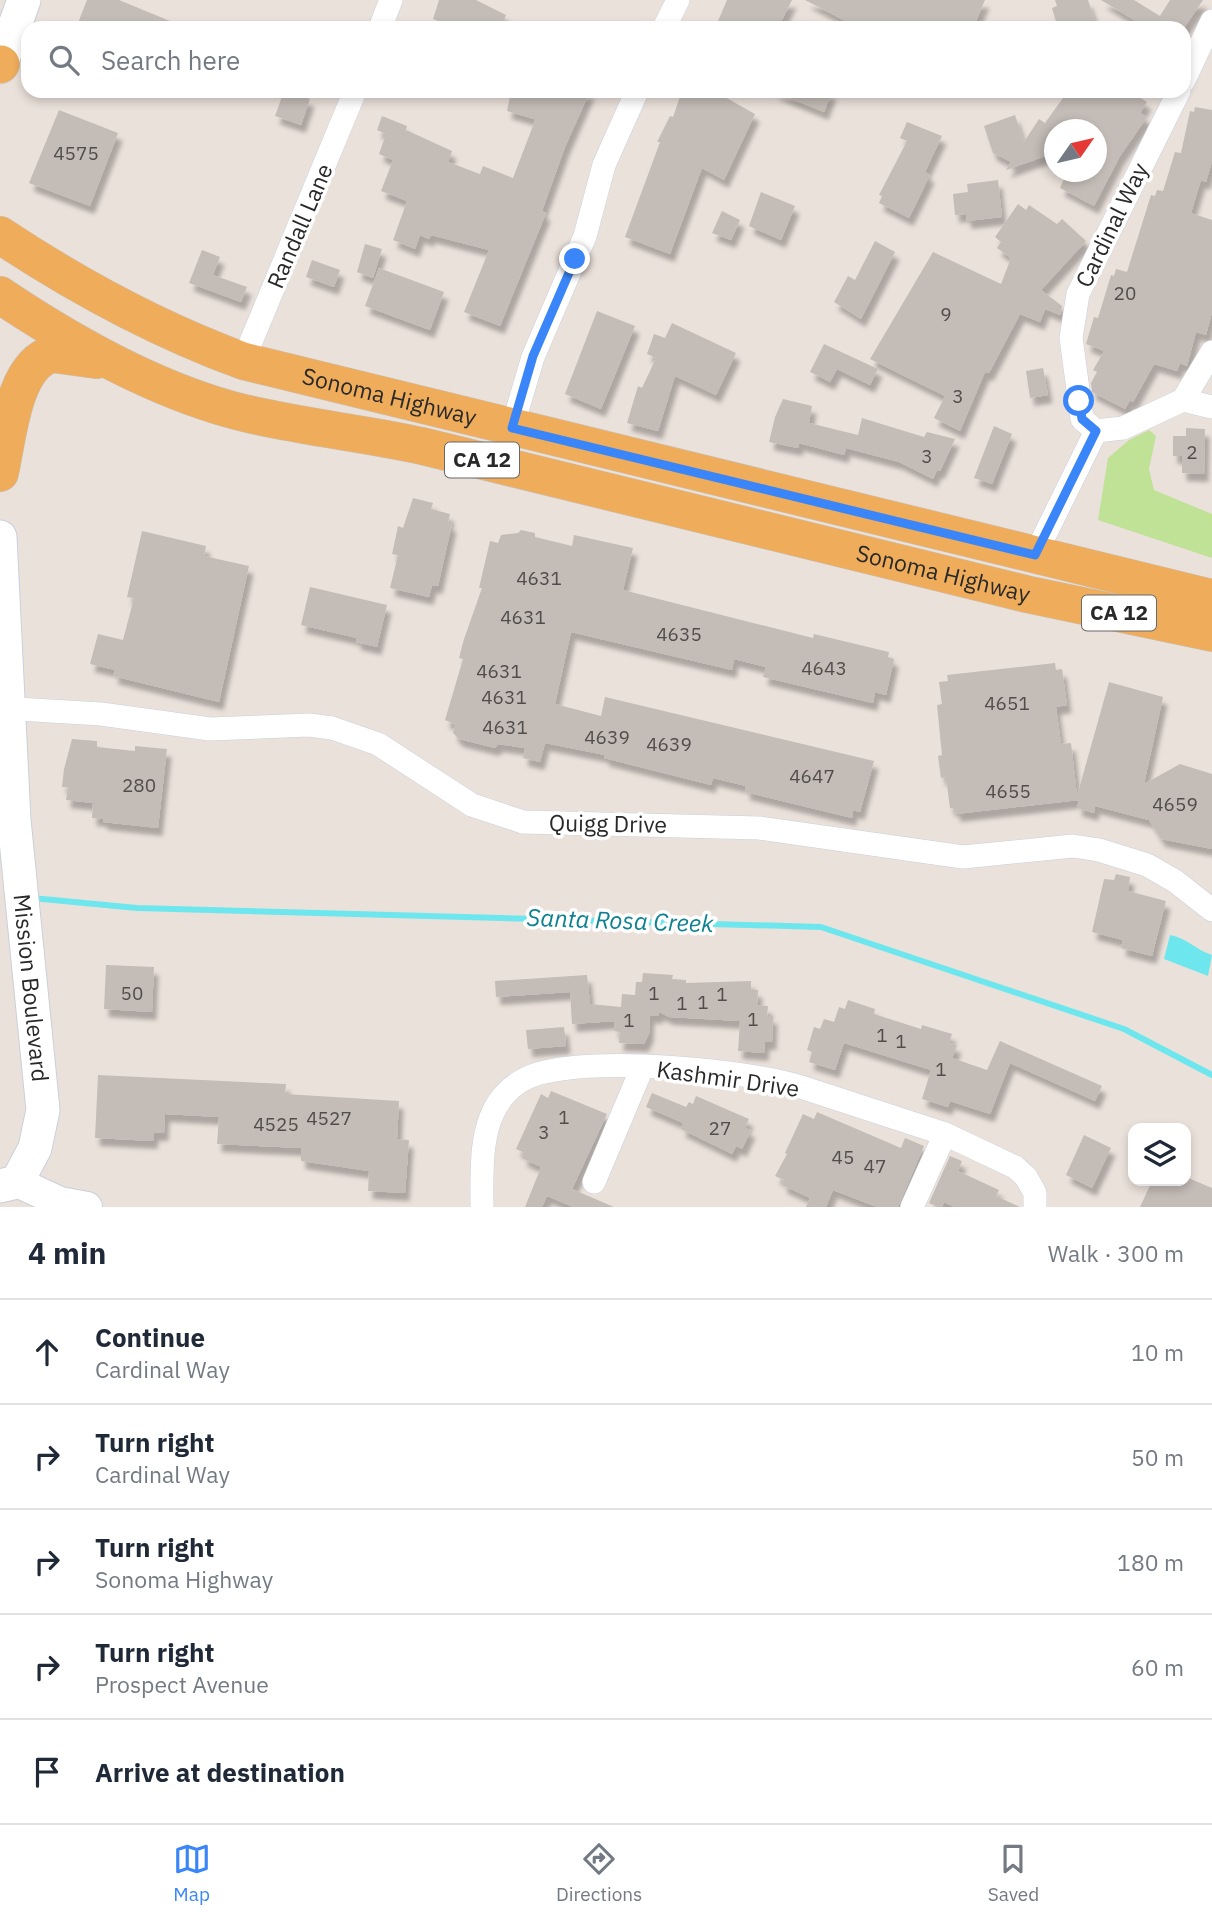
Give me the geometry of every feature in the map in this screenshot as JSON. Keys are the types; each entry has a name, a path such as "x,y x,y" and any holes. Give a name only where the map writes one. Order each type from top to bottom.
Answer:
{"main road":[{"path":"0,66 24,0"},
{"name":"Sonoma Highway","path":"0,235 92,292 139,317 186,340 243,361 1212,598"},
{"name":"Sonoma Highway","path":"0,295 29,315 119,364 177,391 241,412 358,431 1026,594 1212,633"},
{"path":"0,473 22,382 37,361 59,353 119,364"},
{"name":"Mission Boulevard","path":"0,537 5,708 43,1110 35,1147 9,1184"},
{"path":"1026,594 1035,555"}],"street":[{"path":"383,21 391,0"},
{"path":"668,21 678,0"},
{"path":"1191,65 1212,21"},
{"name":"Randall Lane","path":"243,361 352,98"},
{"path":"512,428 533,356 585,236 604,166 634,98"},
{"name":"Cardinal Way","path":"1096,431 1082,419 1079,401 1071,338 1078,295 1176,98"},
{"path":"1035,555 1096,431 1123,428 1183,400 1212,352"},
{"path":"1183,400 1212,407"},
{"name":"Quigg Drive","path":"5,708 101,714 210,729 309,725 332,728 378,744 472,805 523,822 759,828 963,857 1073,846 1099,850 1147,865 1175,881 1212,910"},
{"name":"Kashmir Drive","path":"482,1207 485,1144 490,1120 500,1099 517,1083 543,1072 581,1066 642,1068 785,1082 945,1134 1015,1167 1027,1177 1035,1193 1035,1207"},
{"path":"594,1182 642,1068"},
{"path":"912,1207 945,1134"},
{"path":"9,1184 60,1202 86,1207"}],"green space":[{"path":"1149,430 1156,436 1149,469 1154,490 1212,514 1212,558 1098,520 1108,458 1129,440"}],"water":[{"path":"1170,935 1212,955 1208,976 1164,959"}],"building":[{"path":"87,0 119,0 170,21 79,21"},
{"path":"439,0 476,0 506,15 504,21 433,19"},
{"path":"727,0 792,0 782,21 718,21"},
{"path":"805,0 985,0 976,21 846,21"},
{"path":"1055,0 1088,0 1095,21 1056,21 1052,8 1057,6"},
{"path":"1101,0 1134,0 1160,16 1170,0 1203,0 1189,21 1136,21"},
{"path":"281,98 310,99 301,125 275,116"},
{"path":"510,98 587,98 565,147 542,211 546,213 500,326 464,312 489,250 431,235 429,239 420,235 415,249 393,240 407,201 381,191 393,160 379,154 386,134 377,130 382,116 407,126 406,130 452,151 448,162 480,174 483,166 513,178 534,119 507,111"},
{"path":"680,98 726,98 755,114 724,180 702,168 670,254 625,237 660,142 657,142 670,116 673,117"},
{"path":"789,98 829,98 824,112"},
{"path":"1063,98 1141,98 1147,102 1140,113 1147,117 1120,156 1107,181 1107,119 1048,119"},
{"path":"1195,107 1212,110 1212,161 1206,182 1201,180 1191,213 1212,220 1212,312 1206,335 1196,332 1187,366 1180,363 1177,371 1154,364 1133,402 1130,400 1125,409 1092,392 1091,383 1097,372 1093,370 1104,351 1086,344 1094,317 1098,318 1111,275 1114,276 1116,269 1127,272 1151,195 1155,196 1157,190 1163,191 1175,152 1181,153 1190,111 1194,112"},
{"path":"59,110 118,133 90,206 29,183"},
{"path":"1015,115 1024,142 1039,119 1044,122 1044,157 1006,170 1011,162 993,153 984,126"},
{"path":"907,122 942,136 925,172 930,175 909,218 879,203 882,196 879,195 907,141 900,138"},
{"path":"998,180 1002,217 967,221 966,214 955,215 953,194 968,192 967,184"},
{"path":"1063,182 1106,182 1094,206 1060,188"},
{"path":"761,192 795,206 781,240 749,226"},
{"path":"1018,204 1026,210 1029,205 1057,224 1062,219 1086,241 1041,290 1062,306 1060,315 1045,309 1040,322 1020,314 989,373 985,372 960,431 934,418 945,396 870,359 933,252 1001,284 1011,258 997,248 1001,242 995,237"},
{"path":"722,211 740,220 731,240 712,233"},
{"path":"875,241 895,252 861,319 834,302 848,276 855,280"},
{"path":"365,244 382,249 373,278 357,272"},
{"path":"202,250 220,257 213,275 247,287 241,302 189,283"},
{"path":"312,260 340,270 334,287 306,277"},
{"path":"379,268 444,292 430,330 365,306"},
{"path":"597,311 635,326 601,409 565,394"},
{"path":"672,323 736,353 716,395 675,376 658,431 627,423 638,386 642,388 656,358 647,354 654,334 665,338"},
{"path":"824,344 878,369 870,385 837,369 830,382 810,372"},
{"path":"1043,368 1048,395 1030,398 1026,371"},
{"path":"783,399 812,406 809,423 858,435 862,418 924,437 927,432 955,439 940,471 937,470 933,479 899,462 846,448 844,455 799,443 798,448 769,442"},
{"path":"994,426 1012,434 992,484 974,478"},
{"path":"1186,428 1205,429 1204,474 1182,473 1182,456 1173,456 1173,436 1186,436"},
{"path":"413,498 433,503 431,509 450,514 448,523 452,524 438,586 432,585 429,597 390,588 398,555 392,554 398,526 403,528"},
{"path":"521,530 535,533 535,537 572,546 574,535 633,548 623,590 813,638 814,634 889,652 888,657 894,659 886,695 875,692 873,703 763,677 766,667 734,659 732,670 571,632 555,704 601,716 605,697 874,761 860,812 853,810 852,818 745,792 746,786 713,778 711,785 604,758 605,755 545,743 540,762 523,758 525,748 498,744 495,748 459,739 453,733 455,724 445,720 463,659 459,658 464,639 482,588 479,588 490,541 498,543 501,535 518,533"},
{"path":"142,531 206,546 204,556 249,566 219,702 113,676 115,670 90,664 98,634 123,640 134,598 127,597"},
{"path":"310,587 387,605 377,647 356,642 357,638 301,625"},
{"path":"1055,663 1056,670 1062,669 1067,705 1056,707 1061,744 1071,743 1077,796 1109,682 1163,697 1144,784 1180,764 1212,774 1212,849 1161,839 1149,820 1095,806 1094,813 1077,808 1079,800 956,814 955,808 950,808 946,777 941,778 938,756 942,755 937,705 942,704 939,682 948,681 947,675"},
{"path":"72,739 97,741 97,747 135,751 135,746 167,749 158,828 103,822 103,819 92,818 93,803 66,800 68,787 62,787"},
{"path":"1116,874 1130,877 1128,891 1166,901 1152,956 1121,948 1123,940 1092,932 1104,879 1114,880"},
{"path":"106,965 154,967 152,1012 104,1009"},
{"path":"643,973 673,975 672,979 686,980 686,983 751,981 751,989 758,990 757,1005 768,1006 767,1016 773,1016 772,1042 765,1042 764,1053 738,1051 740,1021 669,1017 659,1012 658,1016 650,1015 649,1034 644,1044 619,1043 620,1032 614,1031 615,1021 572,1024 570,992 496,997 495,981 587,975 590,1004 621,1007 622,994 635,995 636,982 642,982"},
{"path":"848,1000 875,1009 874,1014 921,1029 922,1025 952,1034 949,1043 957,1045 952,1058 987,1070 1000,1041 1102,1086 1095,1101 1010,1063 990,1114 950,1101 948,1107 922,1099 931,1070 844,1043 835,1070 809,1062 812,1052 807,1050 814,1027 820,1029 824,1019 834,1022 839,1007 845,1009"},
{"path":"564,1027 566,1046 528,1049 526,1030"},
{"path":"98,1075 286,1084 285,1094 399,1101 397,1139 409,1140 405,1193 368,1191 369,1171 301,1161 301,1148 217,1144 219,1117 165,1114 164,1133 154,1133 153,1141 95,1138"},
{"path":"551,1091 607,1114 572,1189 614,1207 573,1207 547,1196 542,1207 525,1207 541,1167 522,1158 525,1153 516,1149 541,1094 548,1098"},
{"path":"652,1093 686,1107 689,1102 693,1104 696,1096 749,1119 745,1128 751,1130 742,1149 736,1146 732,1154 681,1129 683,1123 646,1107"},
{"path":"817,1112 901,1148 905,1138 924,1146 898,1207 877,1207 833,1190 826,1207 806,1207 810,1198 782,1185 784,1180 775,1176 803,1114 814,1119"},
{"path":"1084,1135 1111,1148 1092,1188 1066,1175"},
{"path":"950,1156 962,1161 958,1171 999,1190 996,1196 1020,1207 955,1207 944,1202 942,1207 938,1207 929,1203"},
{"path":"1191,1179 1212,1188 1212,1207 1140,1207 1150,1186 1191,1186"}],"waterway":[{"name":"Santa Rosa Creek","path":"32,898 137,908 821,927 1124,1029 1212,1075"}],"route":[{"path":"575,259 533,356 512,428 1035,555 1096,431 1082,419 1079,401"}]}
